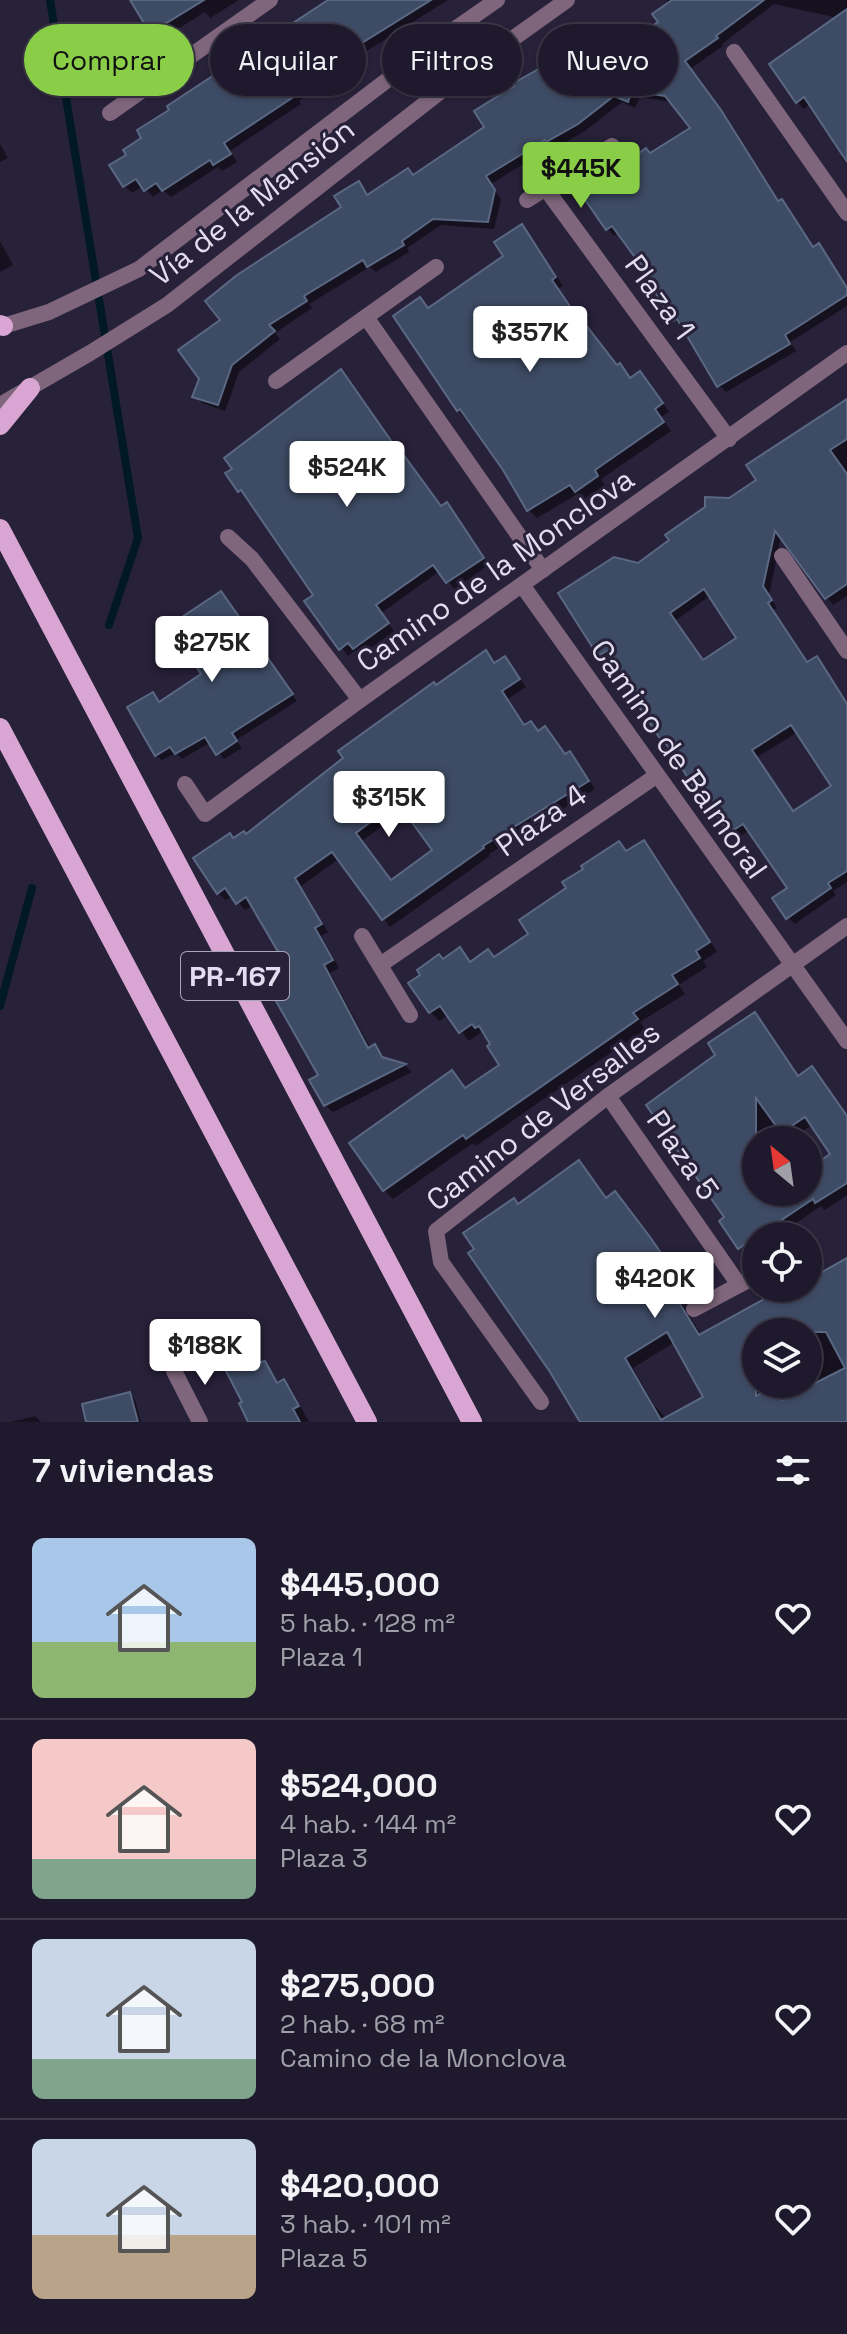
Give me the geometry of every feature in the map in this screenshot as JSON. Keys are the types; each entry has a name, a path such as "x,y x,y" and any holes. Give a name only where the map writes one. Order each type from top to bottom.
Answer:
{"main road":[{"path":"0,425 30,388"},
{"name":"PR-167","path":"0,529 472,1422"},
{"name":"PR-167","path":"0,728 367,1422"}],"street":[{"path":"110,113 270,0"},
{"name":"Vía de la Mansión","path":"1,326 49,312 139,269 445,36 497,0"},
{"name":"Vía de la Mansión","path":"0,405 167,305 459,77 567,0"},
{"path":"734,52 847,213"},
{"path":"527,200 612,146"},
{"name":"Plaza 1","path":"546,189 729,439"},
{"path":"276,381 436,267"},
{"path":"366,317 543,570"},
{"name":"Camino de la Monclova","path":"185,784 205,814 847,353"},
{"path":"228,537 252,559 360,700"},
{"path":"782,556 845,644"},
{"name":"Camino de Balmoral","path":"522,585 847,1041"},
{"name":"Plaza 4","path":"380,965 656,776"},
{"name":"Camino de Versalles","path":"541,1402 441,1262 436,1231 608,1096 847,926"},
{"path":"362,936 410,1015"},
{"name":"Plaza 5","path":"608,1096 739,1285"},
{"path":"694,1309 742,1283"},
{"path":"174,1371 200,1422"}],"building":[{"path":"130,0 204,0 165,24 145,24"},
{"path":"328,0 431,0 392,24 382,24 382,30 366,40 366,24 292,24"},
{"path":"672,0 764,0 685,61 721,110 778,201 782,199 813,247 819,243 847,288 847,295 785,335 790,344 717,387 677,319 673,321 650,284 653,282 612,226 606,230 581,194 646,148 650,153 690,128 665,96 678,96 678,24 655,24 658,22 652,14"},
{"path":"847,9 847,162 804,97 796,103 769,64"},
{"path":"538,69 538,96 614,96 578,124 486,176 495,190 488,222 433,219 402,241 404,245 367,267 363,260 304,296 307,301 269,325 275,331 232,365 218,405 192,397 199,379 178,350 220,320 205,301 237,275 341,207 334,196 359,181 367,195 408,168 413,175 484,127 474,111 498,96 522,96 522,78"},
{"path":"210,78 210,96 295,96 224,143 231,154 213,165 210,160 162,191 156,183 144,191 136,179 123,187 109,165 126,155 123,150 141,138 137,130 169,110 167,106 182,96 194,96 194,88"},
{"path":"614,96 630,96 628,102"},
{"path":"522,224 556,277 552,280 580,321 630,378 640,371 663,403 655,409 664,422 595,470 598,476 575,492 570,485 527,511 503,470 460,409 457,411 393,316 420,297 428,308 503,256 494,242"},
{"path":"341,369 441,506 447,502 484,558 446,583 433,565 376,605 389,623 353,649 348,643 339,650 304,601 313,595 241,490 238,492 225,473 232,469 224,458"},
{"path":"847,399 847,439 830,450 847,474 847,584 825,599 775,531 763,586 772,600 768,603 807,662 817,656 847,704 847,871 828,883 831,888 786,919 772,898 787,888 743,824 729,833 637,704 642,700 607,651 598,656 558,593 614,557 638,563 669,540 665,535 705,507 705,497 729,498 756,480 746,465","holes":["704,589 736,638 703,660 670,613","791,725 831,786 793,811 752,750"]},
{"path":"221,591 293,694 232,733 237,741 216,755 205,737 175,754 170,747 155,756 127,707 153,692 159,702 201,674 172,630 182,623 179,619"},
{"path":"486,650 494,663 505,656 520,679 502,691 524,725 531,721 538,731 545,726 565,754 570,751 589,781 483,846 382,920 332,852 295,878 322,924 315,928 333,960 324,965 368,1048 375,1044 382,1057 406,1064 324,1106 309,1080 318,1075 264,980 287,967 246,897 236,904 225,888 217,894 193,858 230,833 233,838 244,831 246,834 343,758 338,751 434,682 436,685","holes":["397,802 432,850 391,880 356,833"]},
{"path":"644,840 710,942 696,951 700,958 672,975 678,984 633,1013 638,1019 466,1139 463,1135 383,1191 349,1143 452,1070 465,1088 499,1065 479,1026 475,1028 472,1024 459,1033 440,1006 429,1013 408,983 420,975 417,970 439,954 443,959 460,947 470,962 488,949 494,957 528,934 519,920 566,888 562,882 583,869 581,866 619,841 626,851"},
{"path":"755,1012 798,1076 812,1066 847,1116 847,1183 822,1199 822,1159 830,1154 822,1142 822,1126 811,1126 805,1117 792,1126 776,1126 756,1098 756,1126 742,1126 742,1206 802,1206 778,1222 742,1222 742,1246 738,1249 719,1221 724,1217 646,1105 715,1055 708,1043"},
{"path":"579,1160 606,1198 615,1191 674,1272 668,1276 671,1281 667,1283 699,1335 759,1302 822,1302 822,1272 847,1258 847,1422 580,1422 550,1372 468,1253 474,1249 463,1233 514,1198 518,1204","holes":["667,1332 703,1397 661,1420 625,1358"]},
{"path":"265,1361 277,1383 284,1379 299,1406 293,1409 300,1422 248,1422 239,1403 242,1402 225,1369"},
{"path":"130,1392 138,1422 86,1422 82,1404"}],"waterway":[{"path":"50,0 138,538 109,625"},
{"path":"0,1006 32,888"}]}
